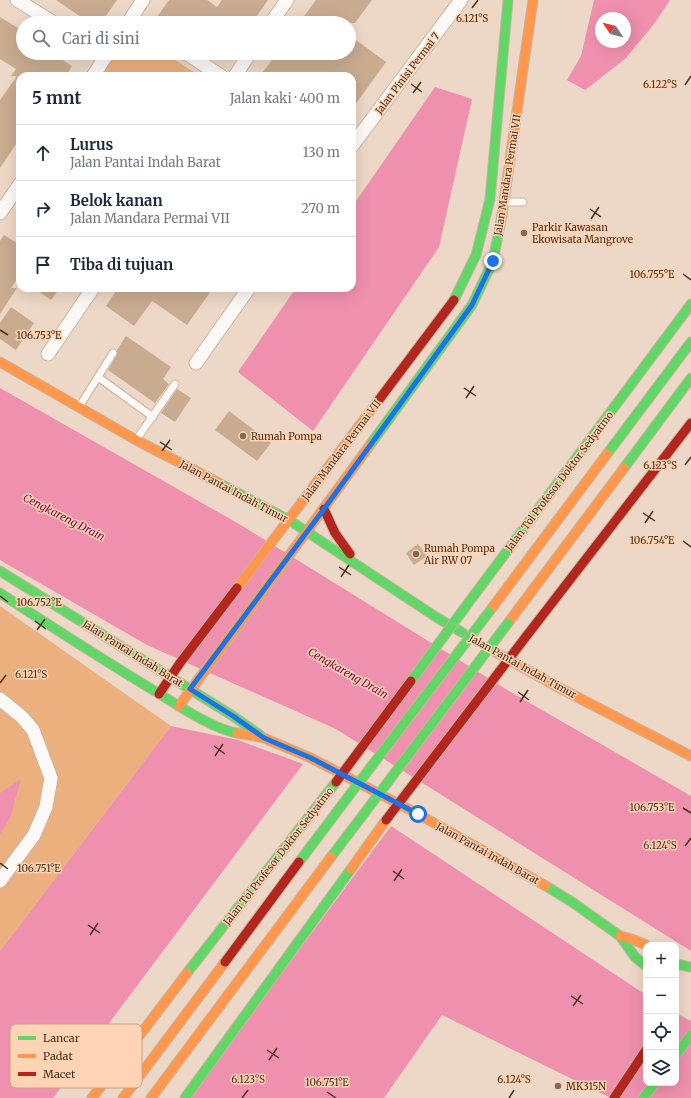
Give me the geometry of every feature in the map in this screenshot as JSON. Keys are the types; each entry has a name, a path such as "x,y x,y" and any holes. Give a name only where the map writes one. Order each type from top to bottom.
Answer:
{"main road":[{"name":"Jalan Mandara Permai VII","path":"159,694 180,663 455,298 476,255 490,199 508,0"},
{"name":"Jalan Mandara Permai VII","path":"179,706 472,305 493,261 504,202 533,0"},
{"name":"Jalan Tol Profesor Doktor Sedyatmo","path":"142,1031 336,782 691,304"},
{"name":"Jalan Tol Profesor Doktor Sedyatmo","path":"142,1073 691,342"},
{"name":"Jalan Pantai Indah Timur","path":"0,362 136,440 289,520 436,617 554,685 691,756"},
{"path":"151,1098 691,378"},
{"path":"185,1098 386,820 691,423"},
{"name":"Jalan Pantai Indah Timur","path":"324,509 338,540 361,567"},
{"name":"Jalan Pantai Indah Barat","path":"0,571 233,716 264,738 311,758 535,879 572,902 620,936 635,957 643,964"},
{"name":"Jalan Pantai Indah Barat","path":"0,593 179,706 225,731 264,738"},
{"name":"Jalan Pantai Indah Barat","path":"620,936 632,938 643,944"},
{"path":"679,965 691,967"},
{"path":"679,1051 691,1035"},
{"path":"614,1098 643,1054"},
{"path":"644,1098 653,1086"},
{"name":"Jalan Tol Profesor Doktor Sedyatmo","path":"92,1098 100,1088"},
{"name":"Jalan Tol Profesor Doktor Sedyatmo","path":"123,1098 130,1088"}],"street":[{"path":"17,0 43,16"},
{"path":"136,16 143,0"},
{"path":"276,16 287,0"},
{"name":"Jalan Pinisi Permai 7","path":"356,141 461,0"},
{"path":"95,72 102,60"},
{"path":"197,60 215,72"},
{"path":"237,72 245,60"},
{"path":"0,213 16,190"},
{"path":"48,354 90,292"},
{"path":"196,363 246,292"},
{"path":"0,699 22,717 33,730 51,778 46,807 34,835 0,882"}],"lane":[{"path":"504,202 523,202"},
{"path":"79,407 113,353"},
{"path":"98,377 153,417"},
{"path":"136,440 175,384"}],"shaded area":[{"path":"108,60 175,60 194,72 101,72"},
{"path":"0,606 171,726 0,951"}],"water":[{"path":"594,0 670,0 654,24 625,59 585,90 567,80 581,56"},
{"path":"435,87 472,99 439,247 313,431 238,372 293,292 356,292 356,201"},
{"name":"Cengkareng Drain","path":"0,388 239,524 509,691 691,796 691,951 679,942 677,942 336,729 147,645 0,560"},
{"path":"171,726 238,740 303,764 108,1024 10,1024 10,1088 60,1088 53,1098 0,1098 0,951"},
{"path":"21,779 10,818 0,834 0,793"},
{"path":"391,826 643,993 643,1086 679,1086 679,1015 691,1021 691,1098 611,1098 442,1015 384,1098 189,1098"}],"building":[{"path":"56,0 117,0 106,16 80,16"},
{"path":"169,0 207,0 217,7 222,0 268,0 257,16 158,16"},
{"path":"316,0 372,0 356,22 356,16 304,16"},
{"path":"0,17 16,27 16,60 63,60 72,66 68,72 16,72 16,76 11,76 16,69 0,59"},
{"path":"356,40 386,62 356,103 356,72 263,72 272,60 356,60"},
{"path":"16,77 16,144 0,168 0,100"},
{"path":"4,235 16,242 16,281 11,288 16,288 16,290 0,314 0,241"},
{"path":"40,292 57,292 51,300"},
{"path":"115,292 210,292 187,325 152,301 134,326 106,306"},
{"path":"11,307 34,323 16,350 0,339 0,323"},
{"path":"126,336 171,367 163,379 169,384 155,403 108,370 117,355 117,350"},
{"path":"177,389 191,398 175,422 161,413"},
{"name":"Rumah Pompa","path":"229,411 271,443 257,461 215,430"},
{"name":"Rumah Pompa Air RW 07","path":"418,544 427,556 414,565 406,553"}],"traffic: fast":[{"path":"454,300 476,255 490,199 508,0"},
{"path":"370,445 472,305 493,261 502,215"},
{"path":"469,602 691,304"},
{"path":"607,454 691,342"},
{"path":"624,468 691,378"},
{"path":"217,482 289,520 436,617 463,633"},
{"path":"0,571 233,716 260,735"},
{"path":"0,593 186,710 217,727 237,733"},
{"path":"411,681 469,602"},
{"path":"351,793 489,612"},
{"path":"369,807 508,623"},
{"path":"187,973 336,782"},
{"path":"299,862 351,793"},
{"path":"331,857 369,807"},
{"path":"185,1098 351,869"},
{"path":"546,886 572,902 620,936 635,957 643,964"},
{"path":"679,965 691,967"},
{"path":"679,1051 691,1035"},
{"path":"643,1098 653,1086"}],"traffic: slow":[{"path":"502,215 533,0"},
{"path":"0,362 136,440 217,482"},
{"path":"237,588 378,401"},
{"path":"179,706 370,445"},
{"path":"489,612 607,454"},
{"path":"508,623 624,468"},
{"path":"497,653 554,685 691,756"},
{"path":"237,733 264,738 311,758 418,814 546,886"},
{"path":"351,869 386,820"},
{"path":"151,1098 331,857"},
{"path":"620,936 643,944"},
{"path":"142,1073 225,962"},
{"path":"142,1032 187,973"},
{"path":"92,1098 100,1088"},
{"path":"123,1098 130,1088"}],"traffic: jam":[{"path":"378,401 454,300"},
{"path":"528,634 691,423"},
{"path":"324,509 335,533 350,554"},
{"path":"159,694 180,663 237,588"},
{"path":"386,820 528,634"},
{"path":"336,782 411,681"},
{"path":"225,962 299,862"},
{"path":"614,1098 643,1054"}],"place":[{"name":"Parkir Kawasan Ekowisata Mangrove","path":"524,233"},
{"name":"Rumah Pompa","path":"243,436"},
{"name":"Rumah Pompa Air RW 07","path":"416,554"},
{"name":"MK315N","path":"558,1086"}],"route":[{"path":"418,814 311,758 264,738 233,716 190,689 324,509 472,305 493,261"}]}
